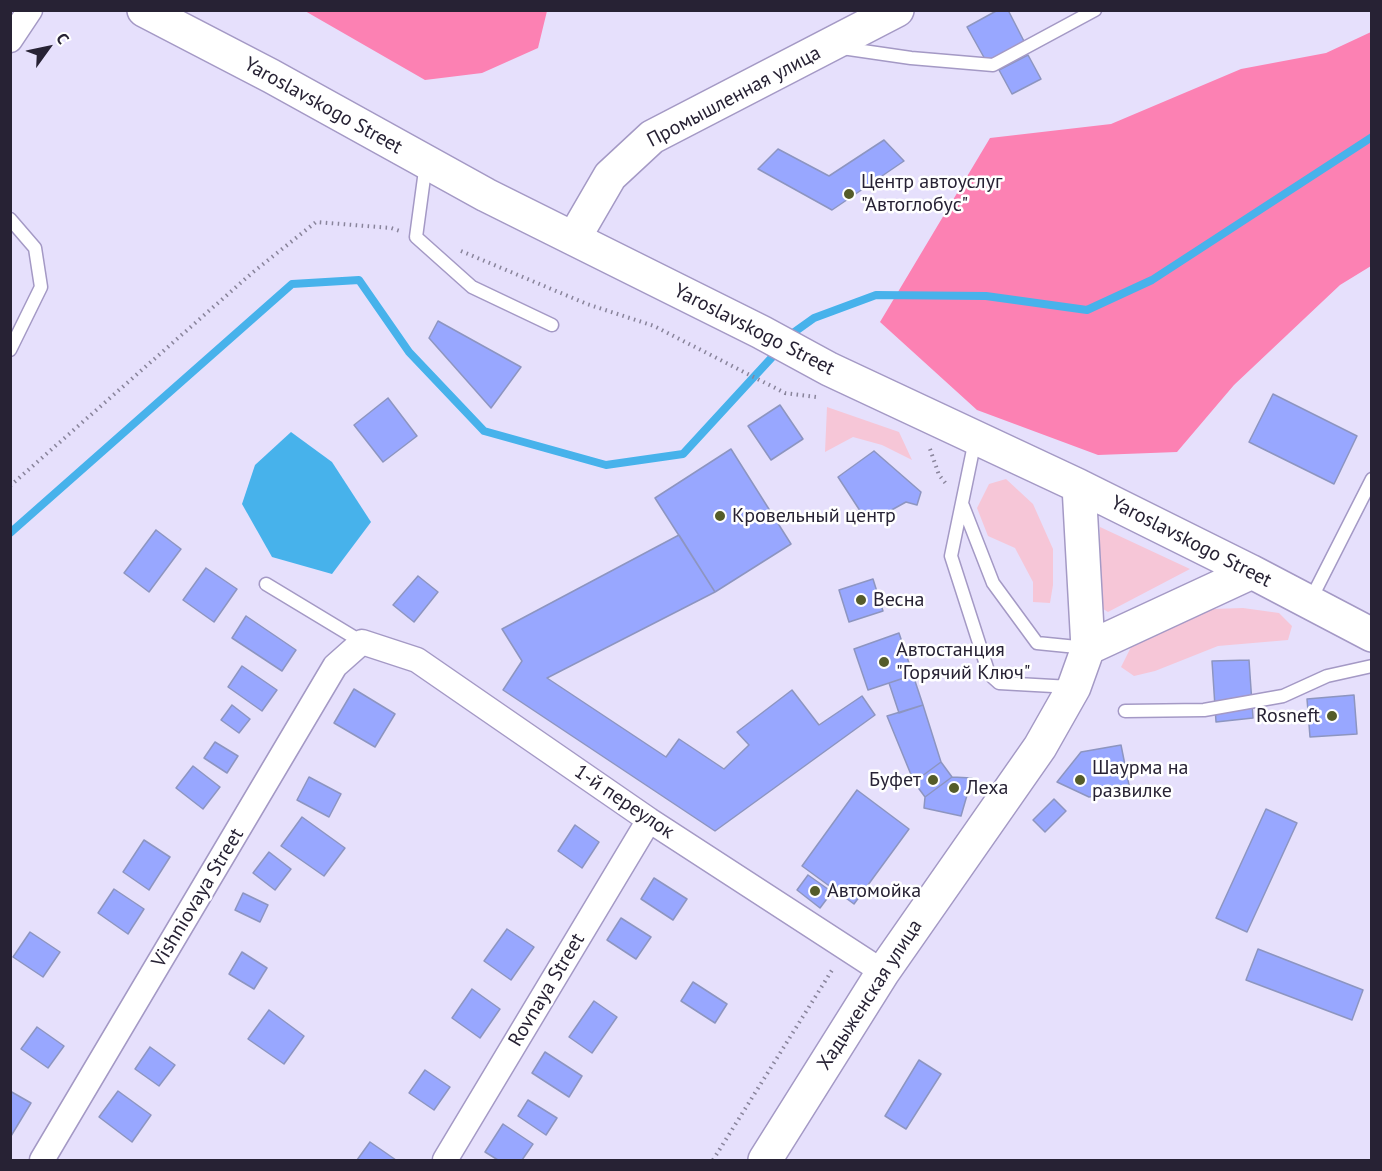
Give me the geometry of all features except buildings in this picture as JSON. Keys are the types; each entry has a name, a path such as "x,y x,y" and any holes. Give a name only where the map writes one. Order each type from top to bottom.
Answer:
{"main road":[{"name":"Yaroslavskogo Street","path":"144,10 271,76 486,195 761,332 828,369 1079,486 1252,572 1371,635"},
{"name":"Промышленная улица","path":"574,238 610,176 652,137 897,10"},
{"name":"Хадыженская улица","path":"765,1161 883,972 1040,747 1074,687 1088,648 1079,486"},
{"path":"1088,648 1252,572"}],"street":[{"path":"11,41 30,10"},
{"name":"1-й переулок","path":"363,642 417,660 649,819 883,972"},
{"name":"Vishniovaya Street","path":"42,1161 335,666 363,642"},
{"name":"Rovnaya Street","path":"445,1161 649,819"}],"lane":[{"path":"829,46 911,58 993,65 1095,10"},
{"path":"426,162 416,237 472,287 552,325"},
{"path":"10,219 35,248 41,287 10,350"},
{"path":"975,438 951,556 989,674 999,683 1074,687"},
{"path":"1309,602 1371,479"},
{"path":"963,505 993,584 1037,643 1088,648"},
{"path":"266,584 363,642"},
{"path":"1125,711 1204,710 1283,696 1327,676 1371,666"}],"path":[{"path":"10,486 252,273 316,222 391,228 464,252 587,304 654,326 785,393 824,399"},
{"path":"929,445 939,475 963,505"},
{"path":"713,1161 836,964"}],"shaded area":[{"path":"305,11 547,11 538,48 482,73 425,80"},
{"path":"1371,32 1371,266 1340,285 1234,385 1177,452 1098,455 977,410 880,322 990,138 1111,124 1241,69 1326,53"},
{"path":"827,407 899,432 912,460 882,445 853,437 825,452"},
{"path":"1006,479 1033,504 1053,549 1053,585 1050,603 1033,602 1033,582 1015,548 988,536 977,508 989,484"},
{"path":"1100,527 1190,569 1108,612 1100,607"},
{"path":"1243,608 1279,613 1292,626 1288,640 1218,646 1155,671 1134,676 1121,667 1131,647 1212,609"}],"water":[{"path":"291,432 332,462 371,522 332,574 272,557 242,504 255,465"}],"waterway":[{"path":"793,333 814,318 876,295 986,296 1087,310 1152,280 1372,137"},
{"path":"10,533 292,284 359,280 409,352 484,431 606,465 683,454 775,354"}],"place":[{"name":"Центр автоуслуг \"Автоглобус\"","path":"849,194"},
{"name":"Кровельный центр","path":"720,516"},
{"name":"Весна","path":"861,600"},
{"name":"Автостанция \"Горячий Ключ\"","path":"884,662"},
{"name":"Rosneft","path":"1332,716"},
{"name":"Буфет","path":"933,780"},
{"name":"Шаурма на развилке","path":"1080,780"},
{"name":"Леха","path":"954,788"},
{"name":"Автомойка","path":"815,891"}]}
